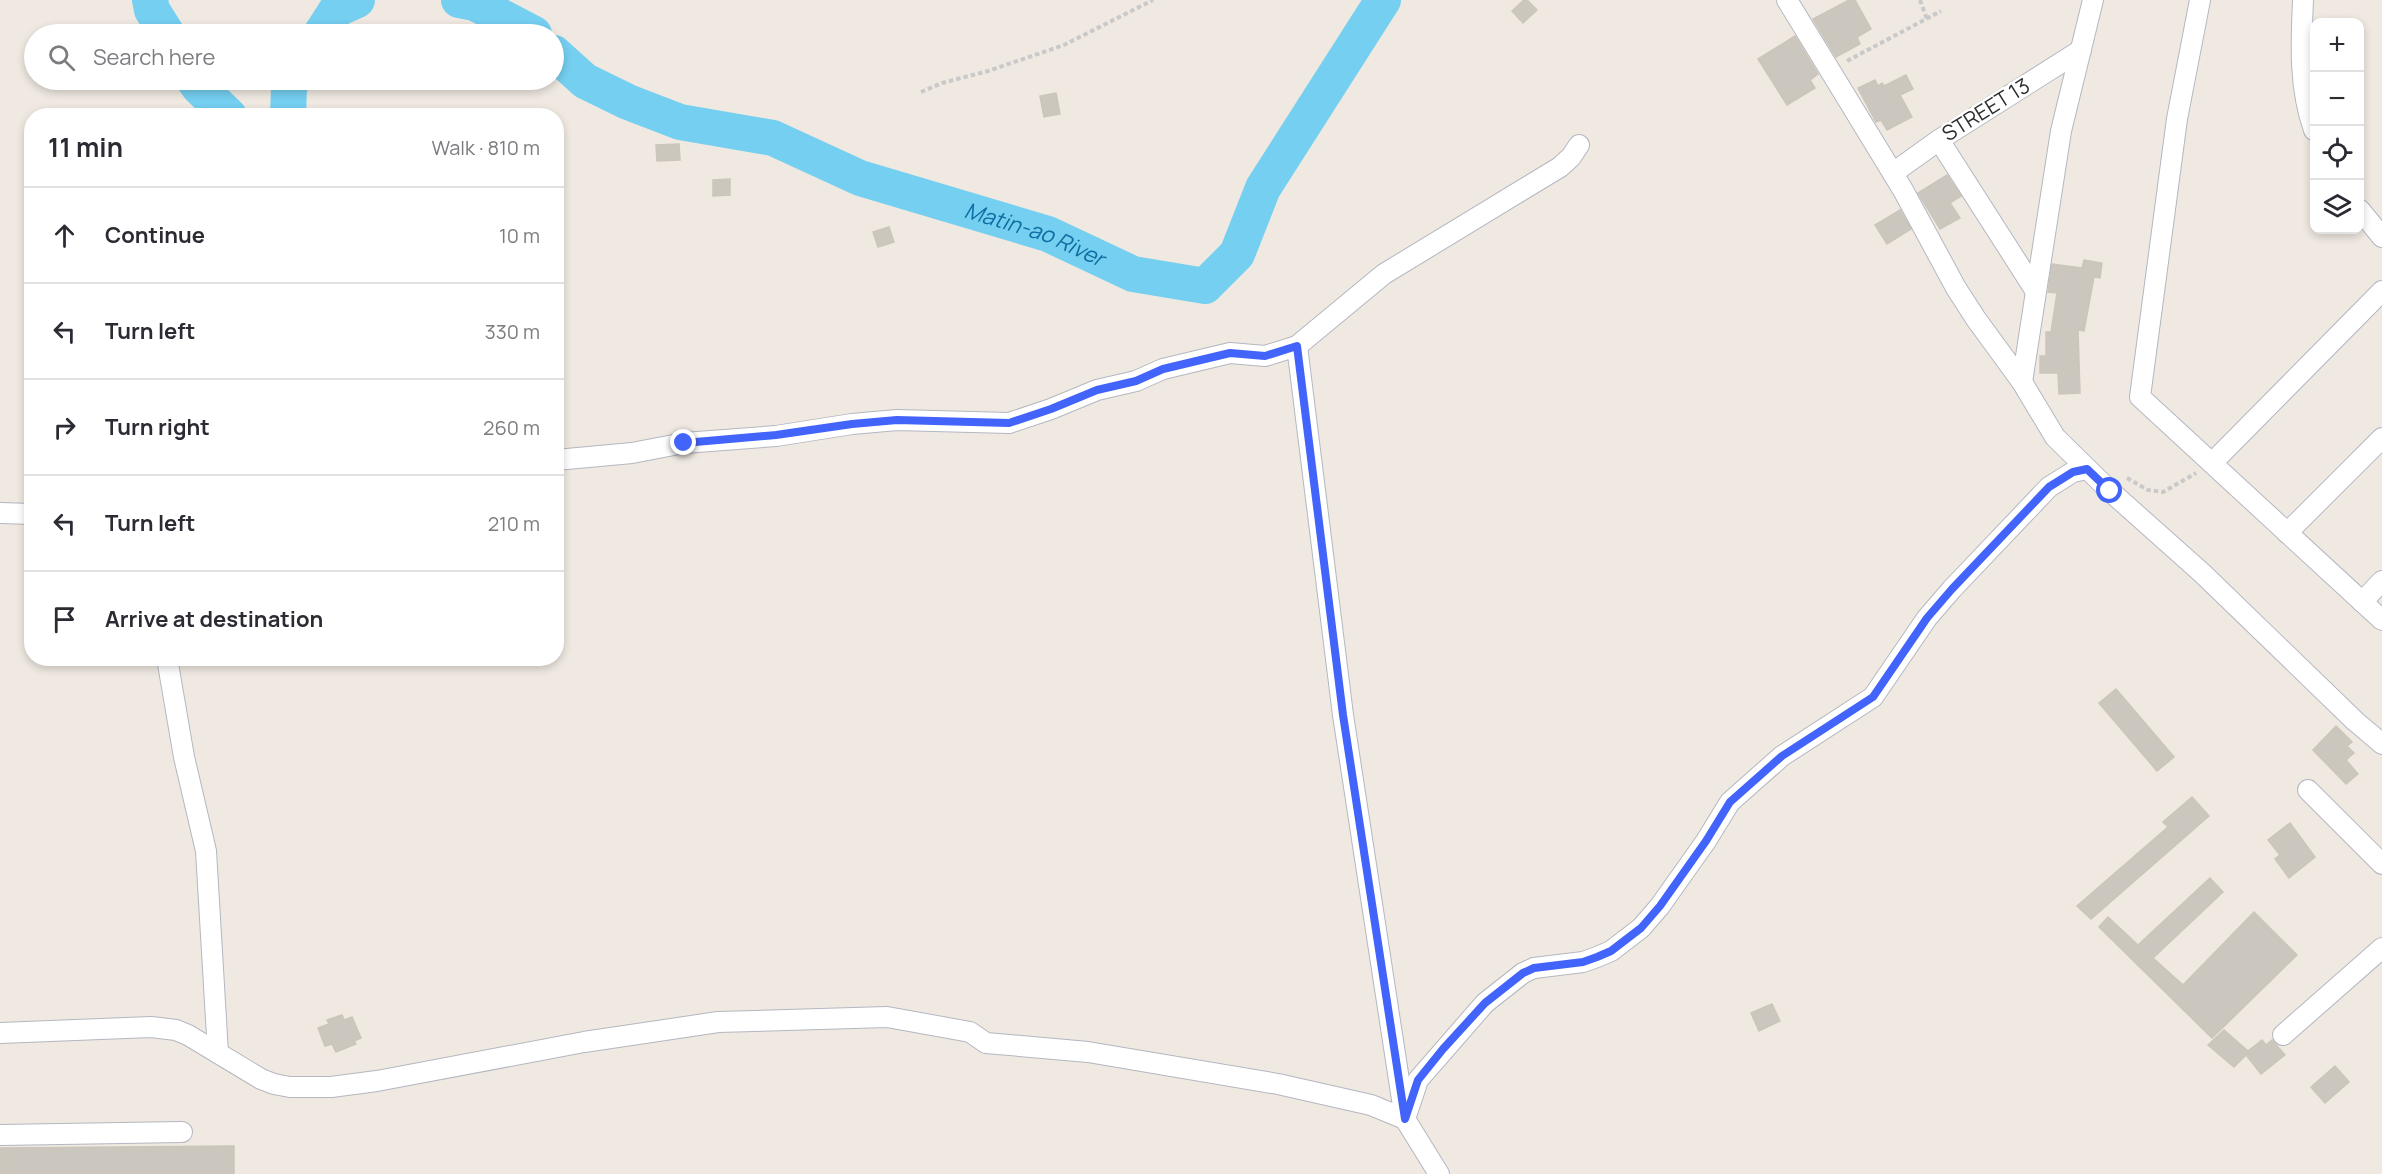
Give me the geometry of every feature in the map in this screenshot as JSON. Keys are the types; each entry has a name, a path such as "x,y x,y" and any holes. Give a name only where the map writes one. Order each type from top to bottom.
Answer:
{"street":[{"path":"1787,0 1893,173 1956,288 2022,382 2055,436 2087,469 2202,573 2355,721 2382,744"},
{"path":"2022,382 2061,131 2093,0"},
{"path":"2200,0 2177,119 2140,397 2382,620"},
{"path":"2303,0 2300,54 2307,109 2313,126"},
{"name":"STREET 13","path":"1893,173 1939,140 2081,50"},
{"path":"1939,140 2035,290"},
{"path":"564,459 632,453 684,443 776,435 889,420 1009,423 1097,390 1136,381 1163,369 1230,353 1265,356 1297,346 1384,274 1560,167 1579,145"},
{"path":"2364,215 2382,237"},
{"path":"2211,463 2382,291"},
{"path":"1297,346 1343,715 1405,1119 1439,1174"},
{"path":"2287,533 2382,438"},
{"path":"1405,1119 1418,1080 1485,1003 1523,973 1534,968 1583,962 1597,957 1611,951 1641,928 1660,906 1706,841 1730,802 1782,756 1873,697 1927,618 1952,589 2049,487 2073,472 2087,469"},
{"path":"0,513 24,514"},
{"path":"2361,602 2382,581"},
{"path":"168,666 184,757 206,851 218,1053"},
{"path":"2308,790 2382,864"},
{"path":"2283,1035 2382,948"},
{"path":"0,1033 163,1028 188,1035 274,1084 290,1087 321,1087 377,1081 584,1042 718,1022 887,1017 970,1032 986,1043 1088,1053 1278,1084 1371,1105 1405,1119"},
{"path":"0,1135 182,1132"}],"path":[{"path":"921,92 1064,45 1153,0"},
{"path":"1920,0 1927,19"},
{"path":"1840,64 1941,11"},
{"path":"2122,476 2148,490 2163,492 2211,463"}],"building":[{"path":"1527,0 1537,10 1523,23 1512,11"},
{"path":"1849,0 1855,0 1871,29 1857,37 1860,44 1836,57 1813,19"},
{"path":"1795,36 1818,74 1810,80 1815,88 1787,105 1758,59"},
{"path":"1906,75 1913,89 1900,95 1912,117 1887,130 1881,120 1876,122 1858,88 1875,80 1878,86 1882,83 1884,86"},
{"path":"1056,93 1060,114 1044,117 1040,96"},
{"path":"679,144 680,160 657,161 656,145"},
{"path":"1947,175 1961,196 1950,203 1960,218 1940,229 1918,193"},
{"path":"730,179 730,195 713,196 713,180"},
{"path":"1900,210 1911,229 1887,244 1875,225"},
{"path":"889,227 894,242 878,247 873,232"},
{"path":"2084,260 2102,263 2100,278 2094,277 2084,331 2078,330 2080,393 2059,394 2058,373 2040,373 2040,356 2046,356 2046,332 2051,332 2057,293 2048,292 2052,264 2082,268"},
{"path":"2116,689 2174,757 2157,771 2099,703"},
{"path":"2336,726 2352,742 2347,746 2354,753 2346,760 2358,774 2346,784 2313,750"},
{"path":"2192,797 2209,816 2091,919 2077,906 2168,827 2163,822"},
{"path":"2290,823 2315,857 2289,878 2275,859 2280,855 2268,840"},
{"path":"2210,878 2223,892 2153,958 2183,985 2254,912 2297,955 2212,1038 2099,927 2108,917 2138,945"},
{"path":"1772,1004 1780,1021 1759,1031 1751,1013"},
{"path":"342,1015 344,1020 352,1017 361,1038 354,1041 356,1044 336,1052 332,1044 325,1046 318,1028 329,1024 327,1020"},
{"path":"2224,1030 2248,1051 2262,1040 2266,1045 2272,1040 2285,1055 2261,1074 2246,1055 2234,1067 2208,1045"},
{"path":"2335,1066 2349,1082 2325,1103 2311,1087"},
{"path":"234,1146 234,1174 0,1174 0,1148"}],"waterway":[{"name":"Matin-ao River","path":"150,0 152,10 161,24"},
{"name":"Matin-ao River","path":"327,24 337,9 357,0"},
{"name":"Matin-ao River","path":"459,0 475,3 515,24"},
{"name":"Matin-ao River","path":"564,62 585,81 628,102 680,122 773,138 860,178 1048,234 1133,274 1205,286 1237,254 1263,188 1383,0"},
{"name":"Matin-ao River","path":"202,90 221,108"},
{"name":"Matin-ao River","path":"288,108 289,90"}],"route":[{"path":"684,443 776,435 897,420 1009,423 1097,390 1136,381 1163,369 1230,353 1265,356 1297,346 1343,715 1405,1119 1418,1080 1485,1003 1523,973 1534,968 1583,962 1597,957 1611,951 1641,928 1660,906 1706,841 1730,802 1782,756 1873,697 1938,604 2049,487 2060,478 2087,469 2110,491"}]}
